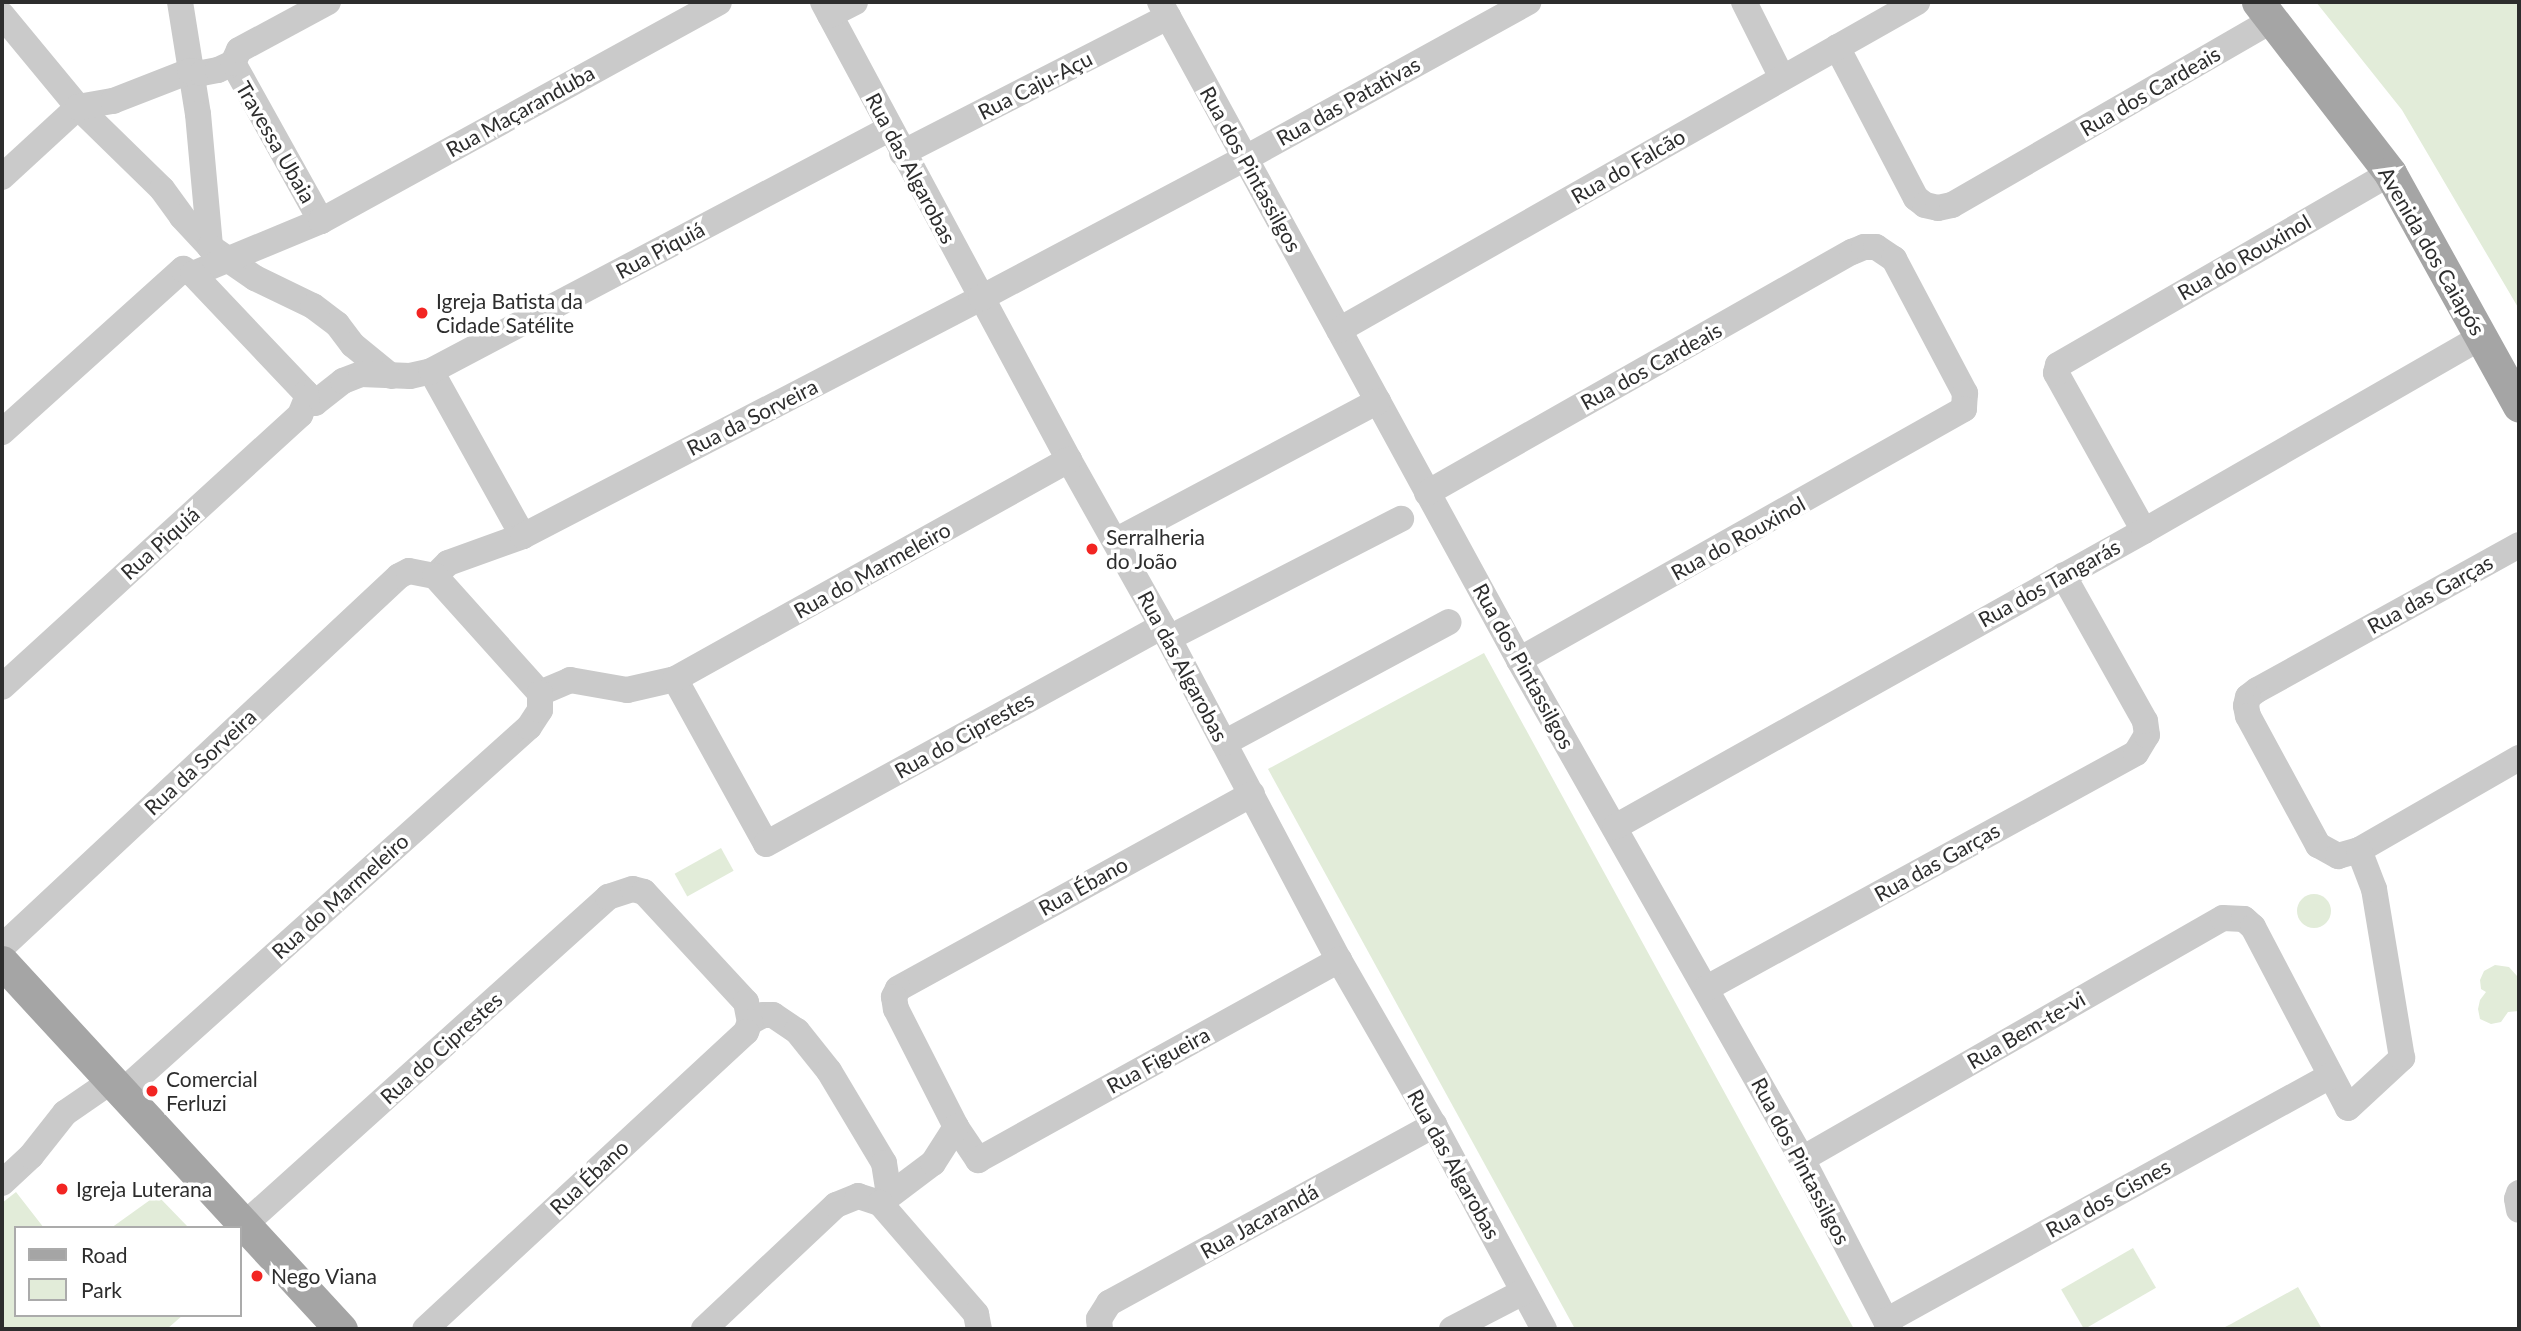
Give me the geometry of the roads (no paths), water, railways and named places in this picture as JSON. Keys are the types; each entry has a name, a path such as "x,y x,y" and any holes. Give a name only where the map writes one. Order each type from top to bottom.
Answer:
{"main road":[{"name":"Avenida dos Caiapós","path":"2265,11 2390,173 2519,406"},
{"path":"2,962 341,1329"}],"street":[{"path":"180,2 218,254"},
{"path":"2,177 78,107 113,101 190,71 202,74 233,63 239,50 327,2"},
{"name":"Rua Maçaranduba","path":"191,271 218,254 321,221 719,2"},
{"path":"826,8 855,2"},
{"name":"Rua das Patativas","path":"981,298 1244,159 1528,2"},
{"path":"1744,2 1782,78"},
{"name":"Rua do Falcão","path":"1339,330 1917,2"},
{"name":"Rua das Algarobas","path":"826,8 889,130 1166,632 1339,960 1434,1125 1544,1329"},
{"name":"Rua dos Pintassilgos","path":"1164,9 1519,660 1802,1159 1888,1325"},
{"name":"Rua Caju-Açu","path":"902,153 1164,9"},
{"name":"Rua dos Cardeais","path":"1837,47 1916,198 1925,205 1938,208 1952,205 2265,11"},
{"path":"2,15 78,107 162,189 188,225 218,254 313,306 337,324 353,345 391,376"},
{"name":"Travessa Ubaia","path":"233,63 321,221"},
{"name":"Rua Piquiá","path":"432,371 889,130"},
{"name":"Rua do Rouxinol","path":"2144,531 2056,373 2062,362 2390,173"},
{"name":"Rua dos Cardeais","path":"1427,493 1852,252 1864,247 1877,247"},
{"name":"Rua do Rouxinol","path":"1519,660 1958,415 1964,409 1965,393 1894,259 1877,247"},
{"path":"2,432 180,270 191,271 307,398 323,399 350,377 361,374 391,376 432,371 523,536"},
{"name":"Rua da Sorveira","path":"2,947 399,576 417,571 435,576 448,563 523,536 981,298"},
{"name":"Rua dos Tangarás","path":"1615,827 2144,531 2481,337"},
{"name":"Rua Piquiá","path":"2,687 300,415 307,398"},
{"path":"1115,541 1378,401"},
{"name":"Rua do Marmeleiro","path":"2,1183 31,1156 65,1113 118,1086 529,727 540,710 540,692 555,683 570,680 626,690 675,679 1069,460"},
{"name":"Rua do Ciprestes","path":"675,679 766,844 1166,632 1401,519"},
{"name":"Rua das Garças","path":"2359,850 2338,856 2318,845 2248,716 2248,697 2519,545"},
{"name":"Rua das Garças","path":"1707,988 2136,753 2147,735 2145,721 2063,575"},
{"path":"435,576 540,692"},
{"path":"1224,743 1449,622"},
{"path":"2330,1076 2348,1108 2402,1058 2374,889 2359,850 2519,758"},
{"name":"Rua Ébano","path":"956,1127 896,1009 894,997 906,983 1252,794"},
{"name":"Rua do Ciprestes","path":"245,1224 608,897 633,889 644,892 746,1002 750,1023"},
{"name":"Rua Bem-te-vi","path":"1802,1159 2223,918 2244,919 2253,927 2330,1076"},
{"name":"Rua Figueira","path":"956,1127 978,1160 1339,960"},
{"path":"750,1023 763,1015 773,1015 797,1031 829,1071 884,1163 876,1197"},
{"name":"Rua Ébano","path":"425,1329 741,1039 750,1023"},
{"name":"Rua dos Cisnes","path":"1888,1325 2330,1076"},
{"name":"Rua Jacarandá","path":"1100,1329 1102,1311 1109,1303 1434,1125"},
{"path":"704,1329 835,1205 876,1197 933,1163 956,1127"},
{"path":"2519,1193 2519,1210"},
{"path":"876,1197 976,1314 979,1329"},
{"path":"1452,1329 1523,1292"}],"place":[{"name":"Igreja Batista da Cidade Satélite","path":"422,313"},
{"name":"Serralheria do João","path":"1092,549"},
{"name":"Comercial Ferluzi","path":"152,1091"},
{"name":"Igreja Luterana","path":"62,1189"},
{"name":"Nego Viana","path":"257,1276"}]}
